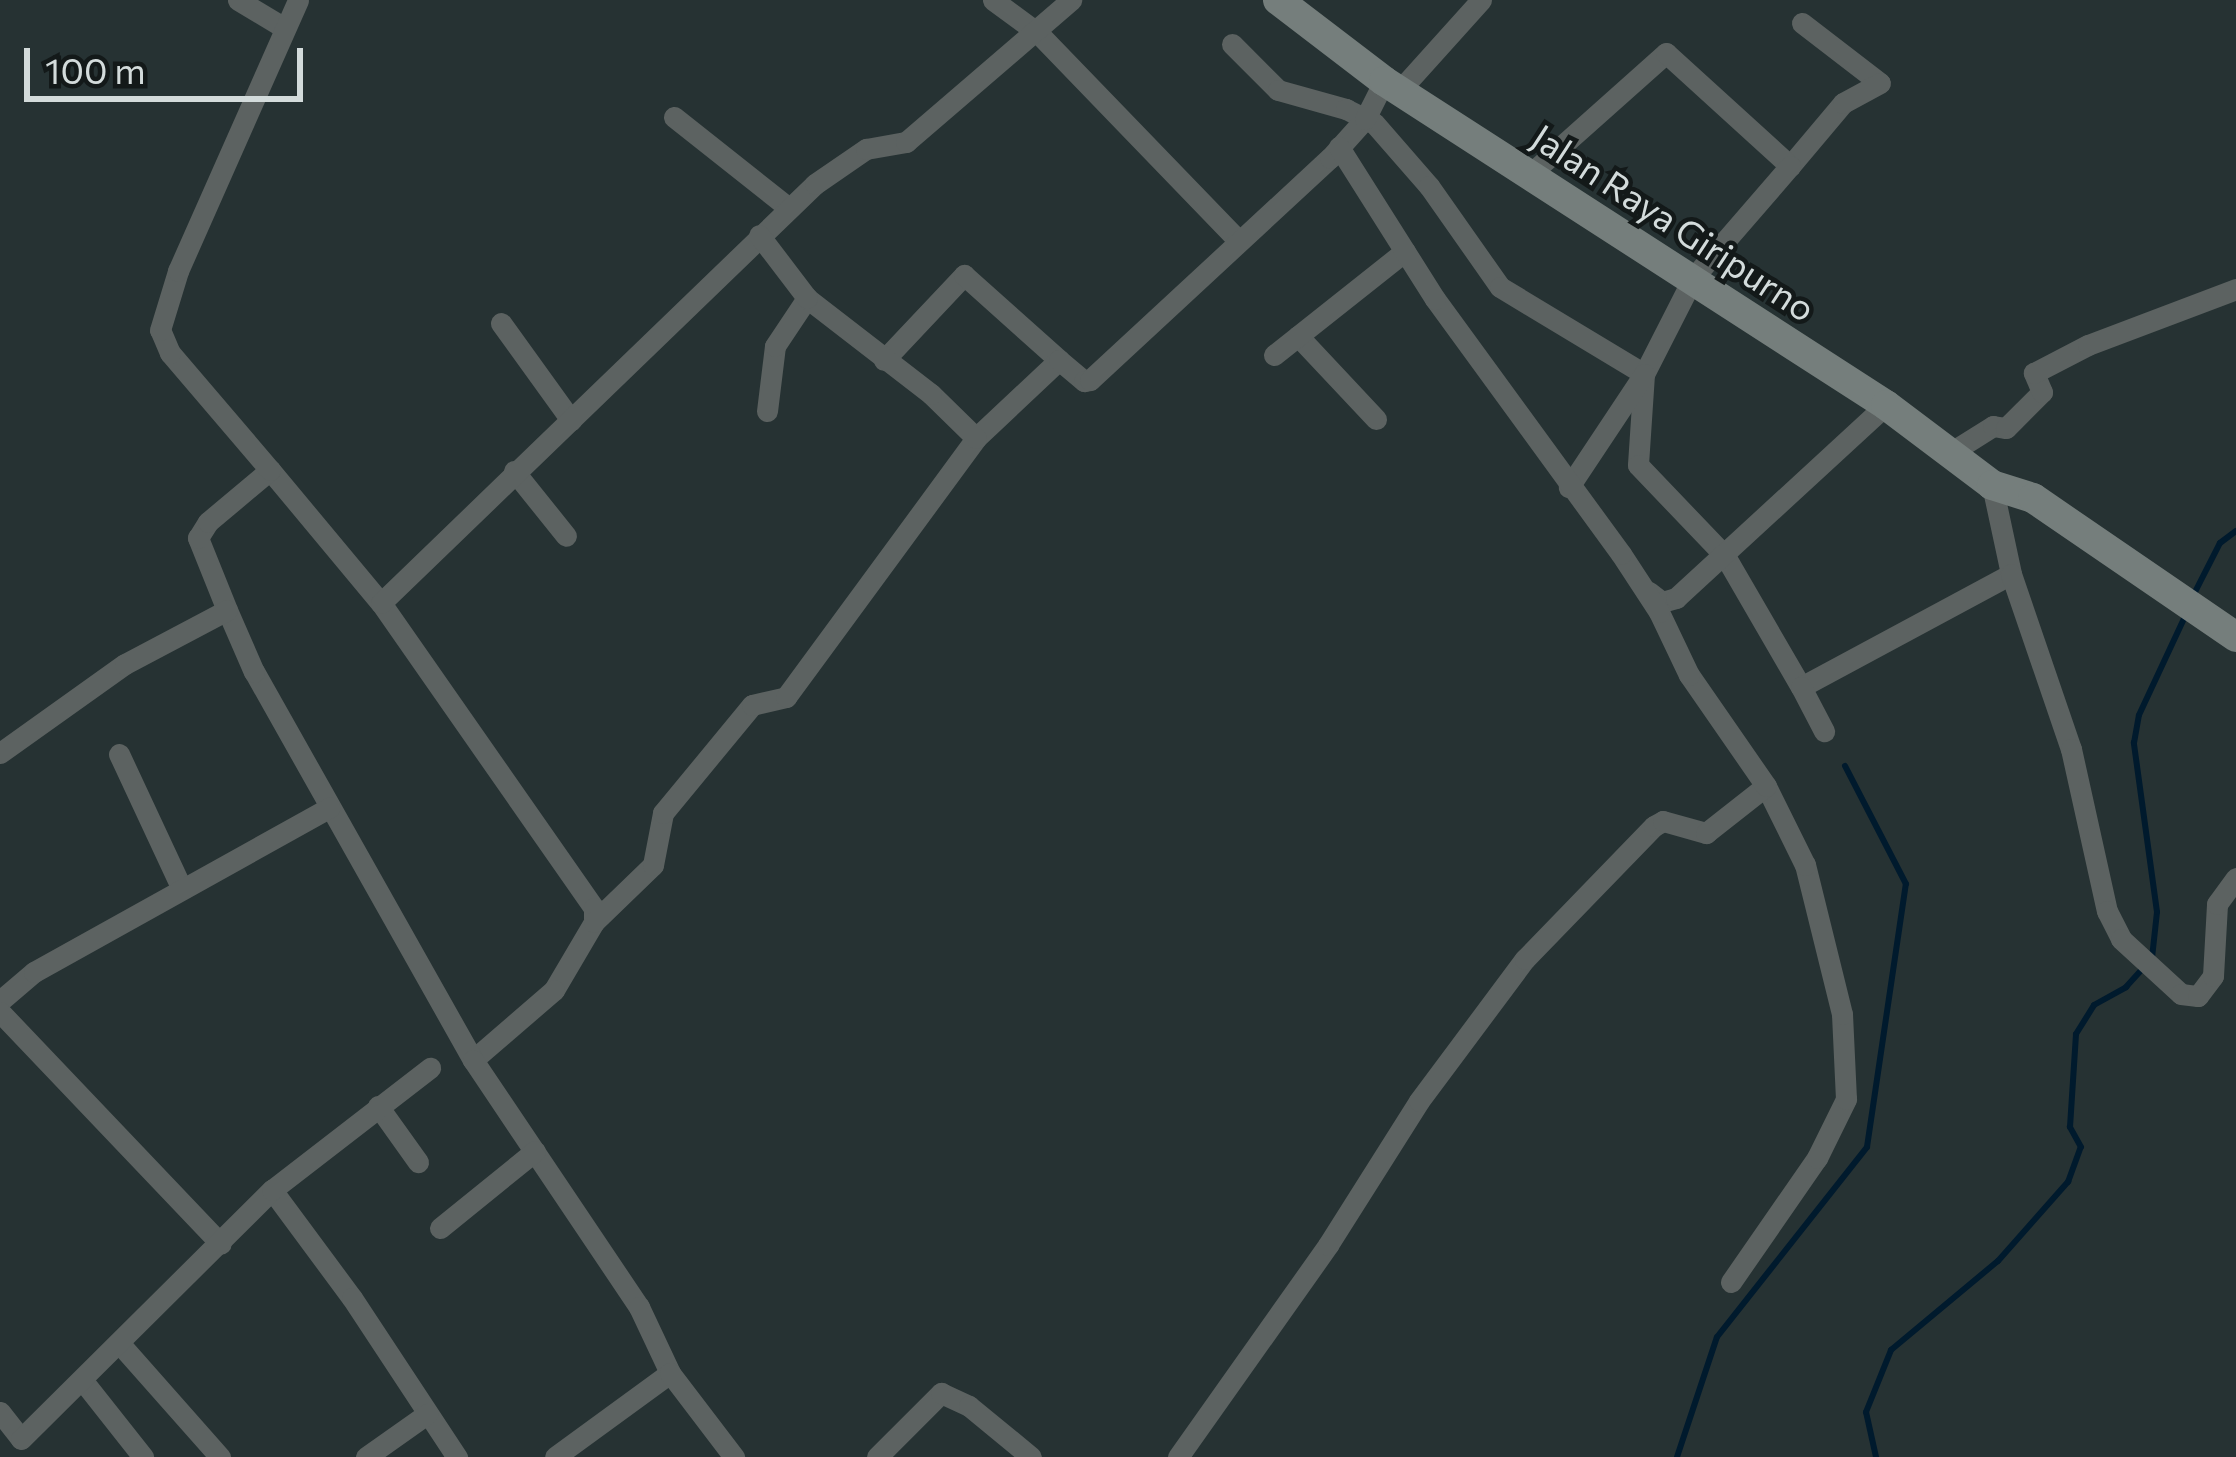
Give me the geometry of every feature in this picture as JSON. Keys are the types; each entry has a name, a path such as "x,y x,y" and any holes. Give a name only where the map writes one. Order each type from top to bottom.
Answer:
{"main road":[{"name":"Jalan Raya Giripurno","path":"1278,0 1392,86 1886,405 1992,485 2033,498 2236,637"}],"street":[{"path":"238,0 283,27"},
{"path":"298,0 160,327 170,352 381,603 585,895 594,922"},
{"path":"993,0 1037,32 1239,242"},
{"path":"381,603 789,208 840,164 866,149 906,142 1071,0"},
{"path":"884,360 965,275 1089,382 1355,130 1392,86 1480,0"},
{"path":"1569,487 1640,379 1693,278 1843,103 1880,83 1802,23"},
{"path":"1232,44 1278,90 1412,164 1500,287 1640,379"},
{"path":"1528,176 1663,53 1790,166"},
{"path":"674,117 789,208"},
{"path":"1355,130 1405,250 1637,579 1689,675 1766,786 1810,885 1841,1014 1846,1099 1817,1158 1732,1282"},
{"path":"759,235 807,298 976,438"},
{"path":"1274,355 1405,250"},
{"path":"1951,454 1994,426 2006,428 2042,392 2034,373 2089,345 2236,289"},
{"path":"766,411 775,346 807,298"},
{"path":"501,323 571,420"},
{"path":"1298,336 1376,418"},
{"path":"472,1060 554,990 594,922 653,865 663,813 752,705 788,695 976,438 1059,360"},
{"path":"1640,379 1638,465 1719,561 1824,731"},
{"path":"1637,579 1662,602 1676,598 1886,405"},
{"path":"270,470 208,522 198,538 254,672 472,1060 639,1307 670,1372 734,1457"},
{"path":"514,472 566,536"},
{"path":"1992,485 2011,574 2071,749 2107,911 2140,961 2189,998 2198,996 2213,976 2212,926 2217,904 2236,878"},
{"path":"1801,687 2011,574"},
{"path":"0,753 125,664 227,610"},
{"path":"119,754 182,889"},
{"path":"1178,1457 1328,1245 1419,1101 1525,959 1654,826 1663,821 1706,833 1766,786"},
{"path":"0,1001 34,972 328,808"},
{"path":"0,1012 221,1244"},
{"path":"2,1457 272,1190 430,1068"},
{"path":"378,1106 418,1162"},
{"path":"440,1228 535,1151"},
{"path":"272,1190 352,1298 457,1457"},
{"path":"120,1344 220,1457"},
{"path":"555,1457 670,1372"},
{"path":"83,1381 143,1457"},
{"path":"877,1457 941,1393 969,1406 1031,1457"},
{"path":"0,1412 20,1439"},
{"path":"366,1457 427,1414"}],"waterway":[{"path":"2194,594 2220,543 2236,531"},
{"path":"2152,958 2157,912 2134,743 2139,715 2187,612"},
{"path":"1677,1457 1717,1337 1867,1147 1906,884 1845,766"},
{"path":"1876,1457 1866,1412 1891,1350 1998,1261 2068,1182 2081,1147 2070,1127 2076,1034 2094,1005 2126,987 2143,968"}]}
